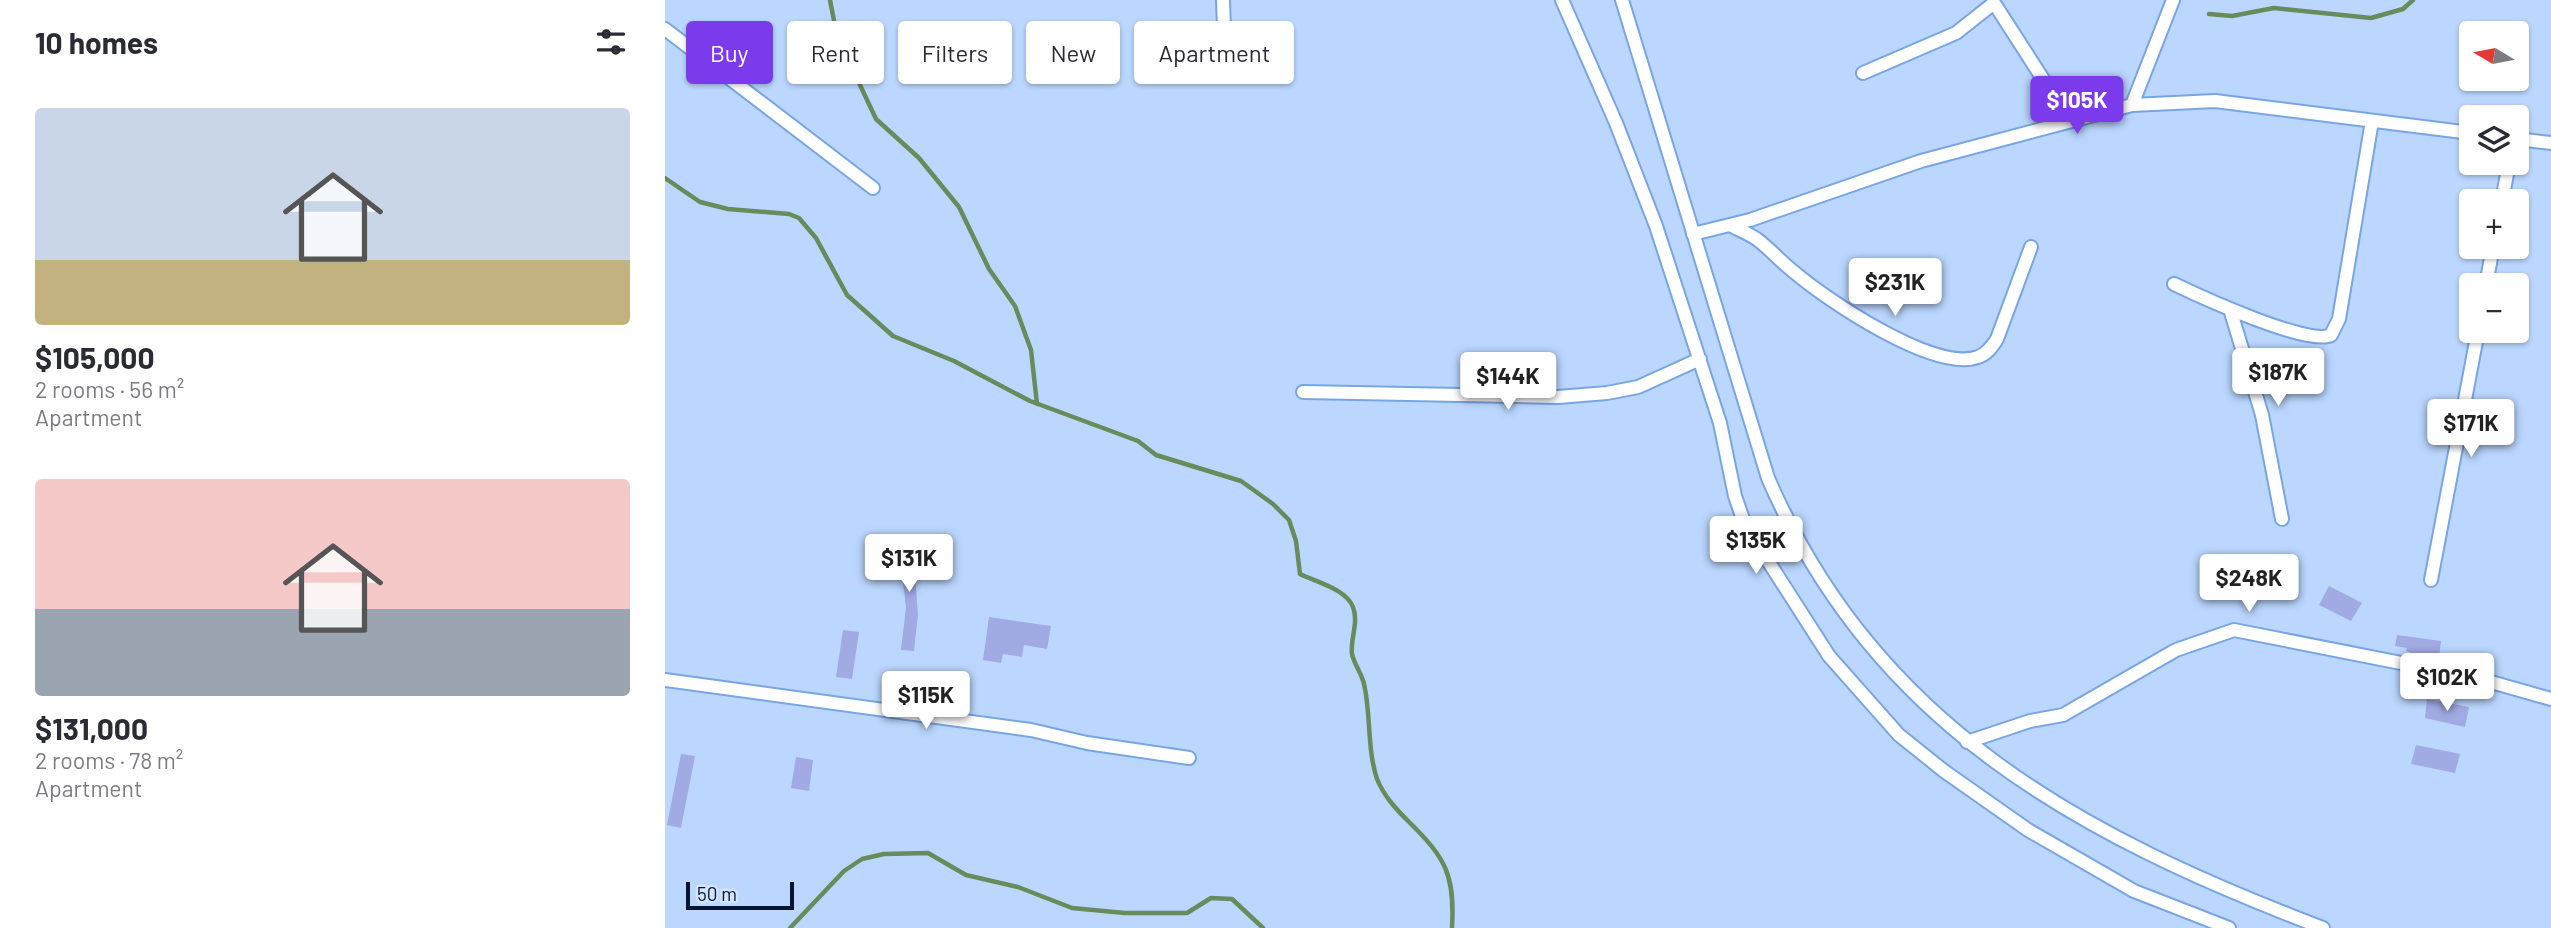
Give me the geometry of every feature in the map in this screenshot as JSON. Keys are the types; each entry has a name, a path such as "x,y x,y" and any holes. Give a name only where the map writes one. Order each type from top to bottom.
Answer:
{"street":[{"path":"1223,0 1224,21"},
{"path":"1562,0 1616,123 1656,226 1720,423 1735,496 1745,525 1809,626 1860,693 1917,750 2028,830 2134,891 2229,928"},
{"path":"1622,0 1758,450 1794,532 1852,622 1906,685 1967,742 2034,791 2094,827 2227,892 2323,928"},
{"path":"2132,105 2173,0"},
{"path":"1863,74 1956,33 1994,3 2070,121"},
{"path":"665,29 873,188"},
{"path":"1693,234 1730,225 1921,161 2132,105 2215,101 2459,132"},
{"path":"2174,284 2230,309 2318,339 2331,335 2339,319 2372,121"},
{"path":"2529,140 2551,143"},
{"path":"1730,225 1755,237 1791,271 1858,318 1919,348 1962,360 1979,357 1989,351 1997,339 2031,247"},
{"path":"2230,309 2262,415 2282,519"},
{"path":"2431,580 2476,343"},
{"path":"1303,392 1558,397 1607,393 1638,387 1700,359"},
{"path":"1967,742 2030,721 2063,715 2176,650 2234,630 2296,640 2477,678 2551,698"},
{"path":"665,680 1031,730 1087,743 1189,758"}],"building":[{"path":"912,538 918,614 914,651 901,650 906,607 898,539"},
{"path":"2329,586 2362,603 2351,621 2319,605"},
{"path":"989,617 1051,626 1047,649 1024,645 1022,657 1003,654 1001,663 983,660"},
{"path":"843,630 859,632 852,679 836,677"},
{"path":"2397,635 2441,641 2439,658 2416,655 2406,651 2407,648 2395,646"},
{"path":"2427,699 2469,707 2465,727 2425,718"},
{"path":"2416,745 2460,754 2455,773 2411,764"},
{"path":"681,754 695,756 681,828 667,825"},
{"path":"796,757 813,760 809,791 791,788"}],"waterway":[{"path":"830,0 837,36 876,119 919,158 959,207 989,269 1015,306 1031,350 1037,404"},
{"path":"2209,14 2232,16 2274,8 2371,18 2403,9 2413,0"},
{"path":"665,178 700,202 728,209 789,214 799,218 816,238 847,295 893,336 954,361 1030,401 1138,441 1156,455 1241,481 1273,504 1289,520 1296,541 1300,574 1344,595 1353,607 1355,619 1352,654 1364,684 1377,779 1390,802 1431,846 1445,868 1452,894 1452,928"},
{"path":"790,928 844,871 862,859 884,854 928,853 966,875 1018,887 1072,908 1125,913 1187,913 1211,898 1232,899 1263,928"}]}
